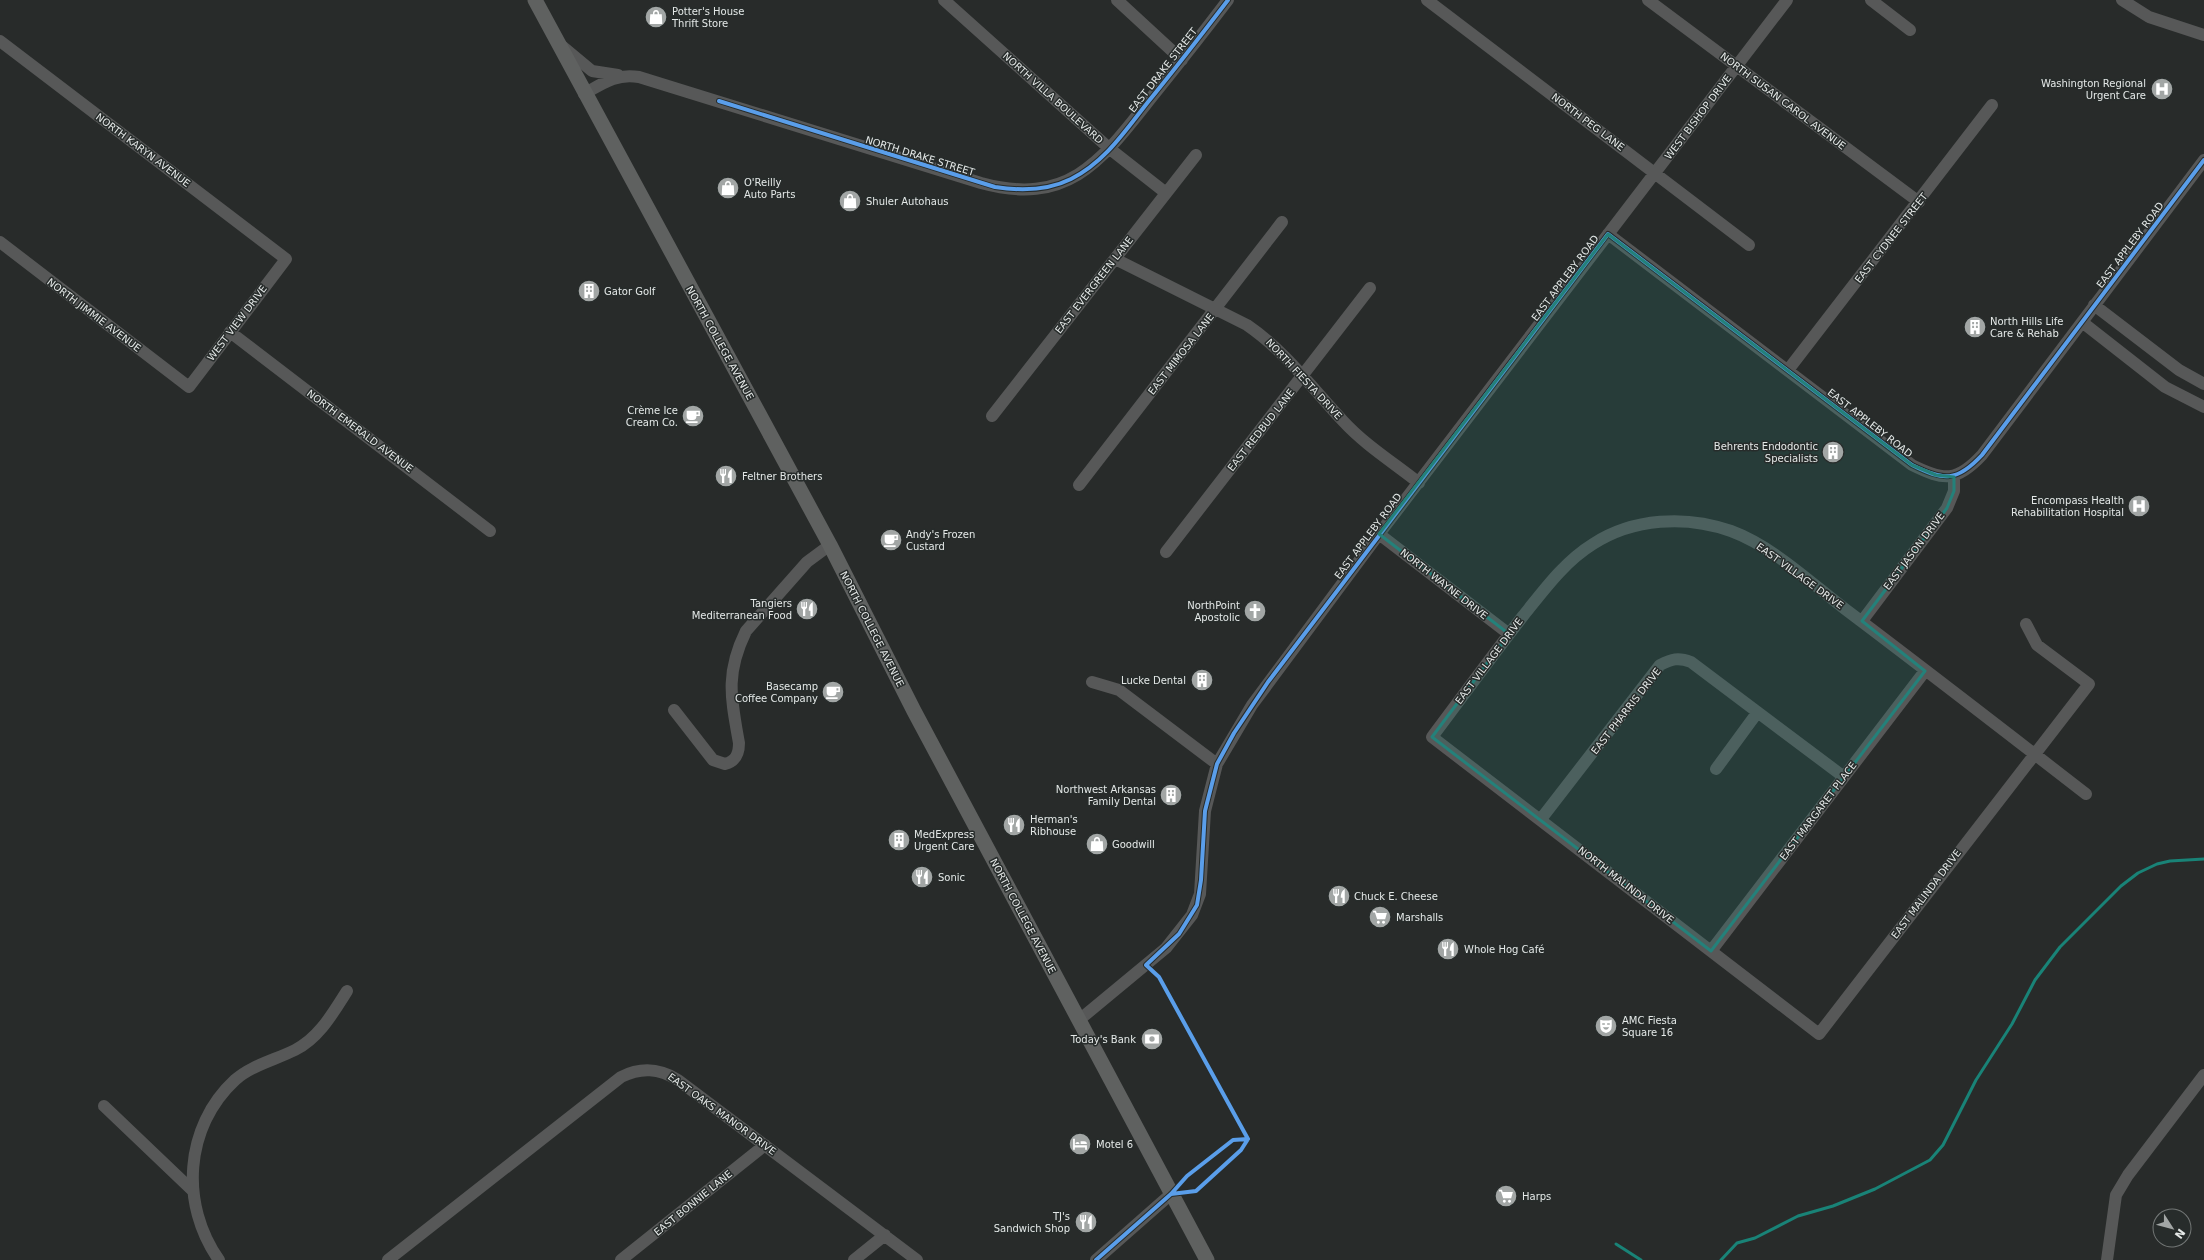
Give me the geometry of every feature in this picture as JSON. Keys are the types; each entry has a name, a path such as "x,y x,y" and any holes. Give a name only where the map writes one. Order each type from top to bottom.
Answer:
{"main road":[{"name":"NORTH COLLEGE AVENUE","path":"535,0 584,94 830,545 914,711 1207,1260"}],"street":[{"name":"NORTH VILLA BOULEVARD","path":"944,0 1110,149 1166,193"},
{"path":"1117,0 1182,60"},
{"name":"EAST DRAKE STREET","path":"1110,149 1228,0"},
{"name":"NORTH PEG LANE","path":"1427,0 1750,245"},
{"name":"NORTH SUSAN CAROL AVENUE","path":"1648,0 1919,202"},
{"name":"WEST BISHOP DRIVE","path":"1608,234 1787,0"},
{"path":"1871,0 1910,30"},
{"path":"2122,0 2149,17 2204,35"},
{"name":"NORTH KARYN AVENUE","path":"0,41 286,259"},
{"path":"557,41 592,71 621,75"},
{"name":"NORTH DRAKE STREET","path":"584,94 621,75 639,76 980,183 1008,189 1032,190 1058,184 1082,172 1110,149"},
{"name":"EAST CYDNEE STREET","path":"1788,370 1919,202 1992,105"},
{"name":"EAST EVERGREEN LANE","path":"992,416 1196,154"},
{"name":"EAST APPLEBY ROAD","path":"1079,1020 1166,948 1192,915 1200,894 1205,811 1217,764 1252,705 1379,534 1608,234 1912,464 1936,475 1954,477 1964,472 1982,454 2204,160"},
{"name":"EAST MIMOSA LANE","path":"1079,485 1282,222"},
{"name":"NORTH JIMMIE AVENUE","path":"0,242 189,387"},
{"name":"WEST VIEW DRIVE","path":"189,387 286,259"},
{"name":"NORTH FIESTA DRIVE","path":"1114,259 1247,325 1271,342 1353,431 1419,483"},
{"name":"EAST REDBUD LANE","path":"1166,552 1370,288"},
{"path":"2094,305 2179,370 2204,384"},
{"path":"2082,322 2165,387 2204,407"},
{"name":"NORTH EMERALD AVENUE","path":"230,332 490,531"},
{"name":"EAST JASON DRIVE","path":"1862,621 1947,508 1954,491 1954,477"},
{"name":"EAST VILLAGE DRIVE","path":"1432,737 1509,634 1554,577 1581,552 1609,535 1626,528 1667,521 1708,525 1745,537 1772,553 2086,794"},
{"name":"NORTH WAYNE DRIVE","path":"1379,534 1509,634"},
{"path":"674,710 713,760 725,764 736,758 740,743 730,694 733,672 740,644 746,631 807,562 830,545"},
{"name":"EAST MALINDA DRIVE","path":"1819,1034 2033,753 2089,684 2037,645 2026,624"},
{"name":"EAST PHARRIS DRIVE","path":"1541,819 1660,665 1672,658 1683,659 1691,662 1844,777"},
{"name":"EAST MARGARET PLACE","path":"1711,951 1925,671"},
{"path":"1092,682 1119,690 1217,764"},
{"path":"1716,769 1757,713"},
{"name":"NORTH MALINDA DRIVE","path":"1432,737 1541,819 1819,1034"},
{"path":"220,1260 206,1238 192,1190 196,1148 210,1112 221,1096 236,1079 256,1066 296,1050 312,1038 325,1025 347,991"},
{"name":"EAST OAKS MANOR DRIVE","path":"388,1260 620,1077 630,1072 652,1069 671,1076 917,1260"},
{"path":"2108,1260 2116,1194 2128,1175 2204,1076"},
{"path":"104,1106 192,1190"},
{"name":"EAST BONNIE LANE","path":"621,1260 765,1145"},
{"path":"1096,1260 1171,1194"},
{"path":"854,1260 885,1236"}],"highlighted area":[{"path":"1608,234 1912,465 1936,475 1954,477 1954,491 1947,508 1862,621 1925,671 1711,951 1432,737 1509,634 1379,534"}],"waterway":[{"path":"1721,1260 1737,1243 1755,1238 1798,1216 1833,1206 1875,1189 1930,1160 1943,1145 1976,1080 2012,1024 2035,980 2060,947 2121,886 2138,873 2157,864 2170,861 2204,859"},
{"path":"1616,1244 1641,1260"}],"cycle path":[{"path":"719,101 995,187 1014,189 1043,188 1062,183 1083,172 1114,145 1228,0"},
{"path":"1248,1139 1159,977 1146,965 1179,934 1197,905 1201,880 1205,811 1217,764 1234,733 1268,682 1608,234 1912,465 1933,474 1950,476 1965,470 1982,455 2204,160"},
{"path":"1171,1194 1196,1191 1241,1150 1248,1139"},
{"path":"1096,1260 1171,1194 1187,1176 1233,1140 1248,1139"}],"place":[{"name":"Potter's House Thrift Store","path":"656,17"},
{"name":"Washington Regional Urgent Care","path":"2162,89"},
{"name":"O'Reilly Auto Parts","path":"728,188"},
{"name":"Shuler Autohaus","path":"850,201"},
{"name":"Gator Golf","path":"589,291"},
{"name":"North Hills Life Care & Rehab","path":"1975,327"},
{"name":"Crème Ice Cream Co.","path":"693,416"},
{"name":"Behrents Endodontic Specialists","path":"1833,452"},
{"name":"Feltner Brothers","path":"726,476"},
{"name":"Encompass Health Rehabilitation Hospital","path":"2139,506"},
{"name":"Andy's Frozen Custard","path":"891,540"},
{"name":"Tangiers Mediterranean Food","path":"807,609"},
{"name":"NorthPoint Apostolic","path":"1255,611"},
{"name":"Lucke Dental","path":"1202,680"},
{"name":"Basecamp Coffee Company","path":"833,692"},
{"name":"Northwest Arkansas Family Dental","path":"1171,795"},
{"name":"Herman's Ribhouse","path":"1014,825"},
{"name":"MedExpress Urgent Care","path":"899,840"},
{"name":"Goodwill","path":"1097,844"},
{"name":"Sonic","path":"922,877"},
{"name":"Chuck E. Cheese","path":"1339,896"},
{"name":"Marshalls","path":"1380,917"},
{"name":"Whole Hog Café","path":"1448,949"},
{"name":"AMC Fiesta Square 16","path":"1606,1026"},
{"name":"Today's Bank","path":"1152,1039"},
{"name":"Motel 6","path":"1080,1144"},
{"name":"Harps","path":"1506,1196"},
{"name":"TJ's Sandwich Shop","path":"1086,1222"}]}
